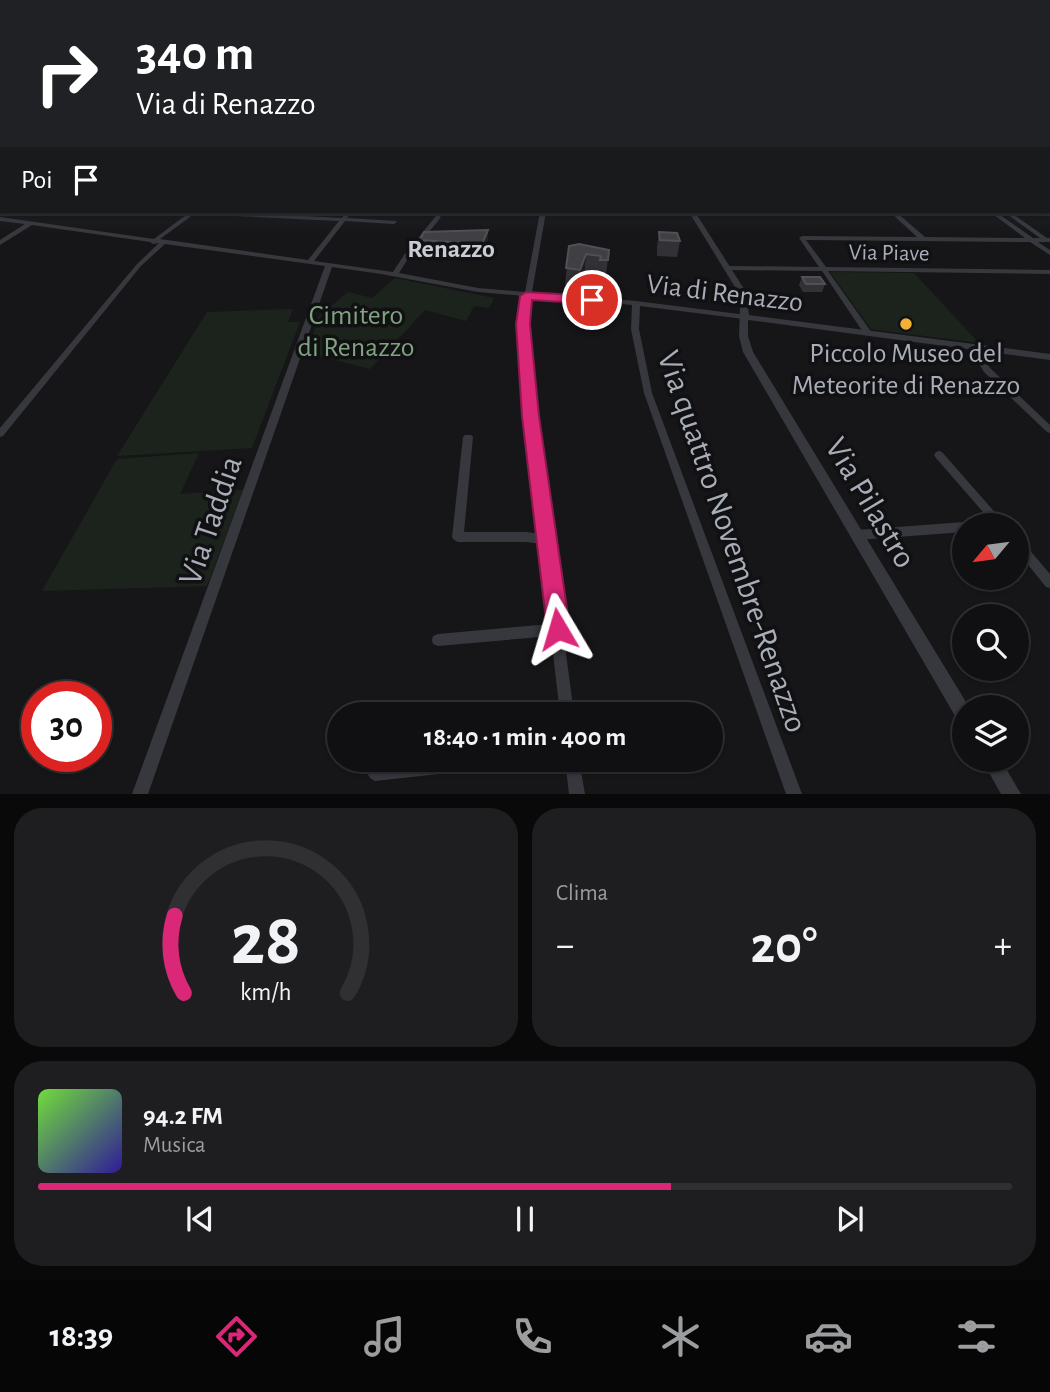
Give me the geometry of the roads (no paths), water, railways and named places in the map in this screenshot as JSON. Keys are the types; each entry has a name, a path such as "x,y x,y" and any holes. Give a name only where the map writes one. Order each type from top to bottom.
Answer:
{"street":[{"path":"0,433 158,243 191,214"},
{"path":"289,214 394,222"},
{"path":"309,263 348,214"},
{"path":"543,214 523,324 531,416 566,702"},
{"name":"Via Pilastro","path":"693,214 728,268 747,305 741,333 748,352 952,695"},
{"path":"894,214 923,239"},
{"path":"996,214 1050,253"},
{"path":"1010,214 1048,240"},
{"path":"395,275 406,256 438,217"},
{"name":"Via di Renazzo","path":"0,219 329,265 478,290 636,303 1050,357"},
{"path":"0,243 31,223"},
{"path":"868,333 802,238 1048,240"},
{"name":"Via Taddia","path":"140,793 329,265"},
{"name":"Via Piave","path":"728,268 1050,272"},
{"name":"Via quattro Novembre-Renazzo","path":"636,303 635,329 648,393 794,793"},
{"path":"974,347 987,370 1050,430"},
{"path":"468,437 458,537 547,540"},
{"path":"939,455 991,513"},
{"path":"857,535 952,528"},
{"path":"1029,558 1050,583"},
{"path":"438,640 558,629"},
{"path":"375,773 385,772"},
{"path":"574,772 577,793"},
{"path":"999,772 1012,793"}],"place":[{"name":"Piccolo Museo del Meteorite di Renazzo","path":"906,324"}],"district":[{"name":"Renazzo","path":"451,248"}],"park label":[{"name":"Cimitero di Renazzo","path":"356,330"}]}
